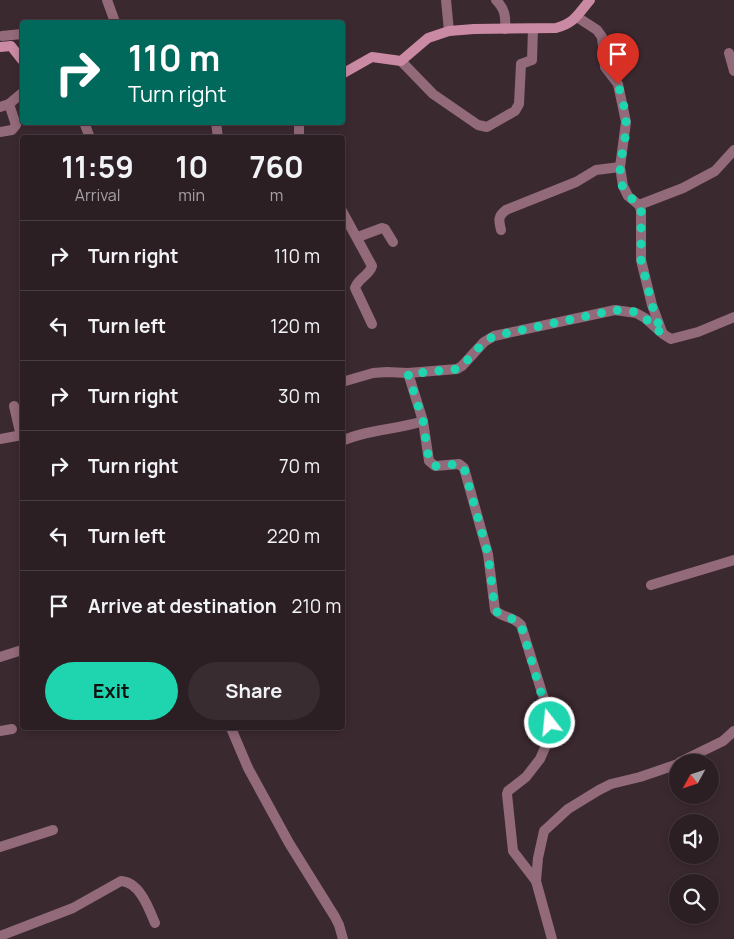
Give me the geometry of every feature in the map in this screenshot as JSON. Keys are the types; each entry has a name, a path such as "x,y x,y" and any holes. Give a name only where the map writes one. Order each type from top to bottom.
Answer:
{"street":[{"path":"107,0 114,20"},
{"path":"446,0 449,30"},
{"path":"496,0 504,8 505,29"},
{"path":"401,61 428,38 449,30 533,29 565,26 577,17 586,2"},
{"path":"577,17 597,30 602,37 605,67 618,84 626,122 620,167 622,186 628,196 639,205 641,210 641,260 652,305 662,334"},
{"path":"345,72 372,57 401,61 433,94 478,126 487,127 515,111 519,104 521,64 532,60 533,29"},
{"path":"2,41 20,35"},
{"path":"2,41 14,48 20,57"},
{"path":"729,53 734,71"},
{"path":"0,132 12,130 16,126 4,105 20,95"},
{"path":"639,205 682,188 716,171 734,150"},
{"path":"501,230 498,220 506,210 576,182 596,170 620,167"},
{"path":"345,215 372,266 369,272 358,281 355,288 372,324"},
{"path":"358,237 382,228 385,229 393,242"},
{"path":"345,381 373,373 408,374 457,369 484,342 494,336 615,310 636,312 671,340 734,317"},
{"path":"408,374 423,421 429,461 435,466 459,464 464,468 488,554 495,610 499,614 513,618 521,625 550,723 547,743 540,759 534,768 507,794 513,851 536,881"},
{"path":"14,406 20,428"},
{"path":"345,439 360,433 402,427 423,421"},
{"path":"0,439 20,435"},
{"path":"651,585 734,560"},
{"path":"0,657 20,651"},
{"path":"0,731 12,730"},
{"path":"232,730 248,768 289,843 335,917 343,939"},
{"path":"697,754 723,741 734,731"},
{"path":"552,939 536,881 541,838 544,831 585,798 610,784 640,777 669,767"},
{"path":"0,847 53,830"},
{"path":"0,936 73,908 121,881 136,889 146,902 155,923"}],"route":[{"path":"550,723 521,625 513,618 499,614 495,610 488,554 464,468 459,464 435,466 429,461 423,421 408,374 457,369 484,342 494,336 615,310 636,312 662,334 652,305 641,260 641,210 639,205 628,196 622,186 620,167 626,122 618,84"}]}
